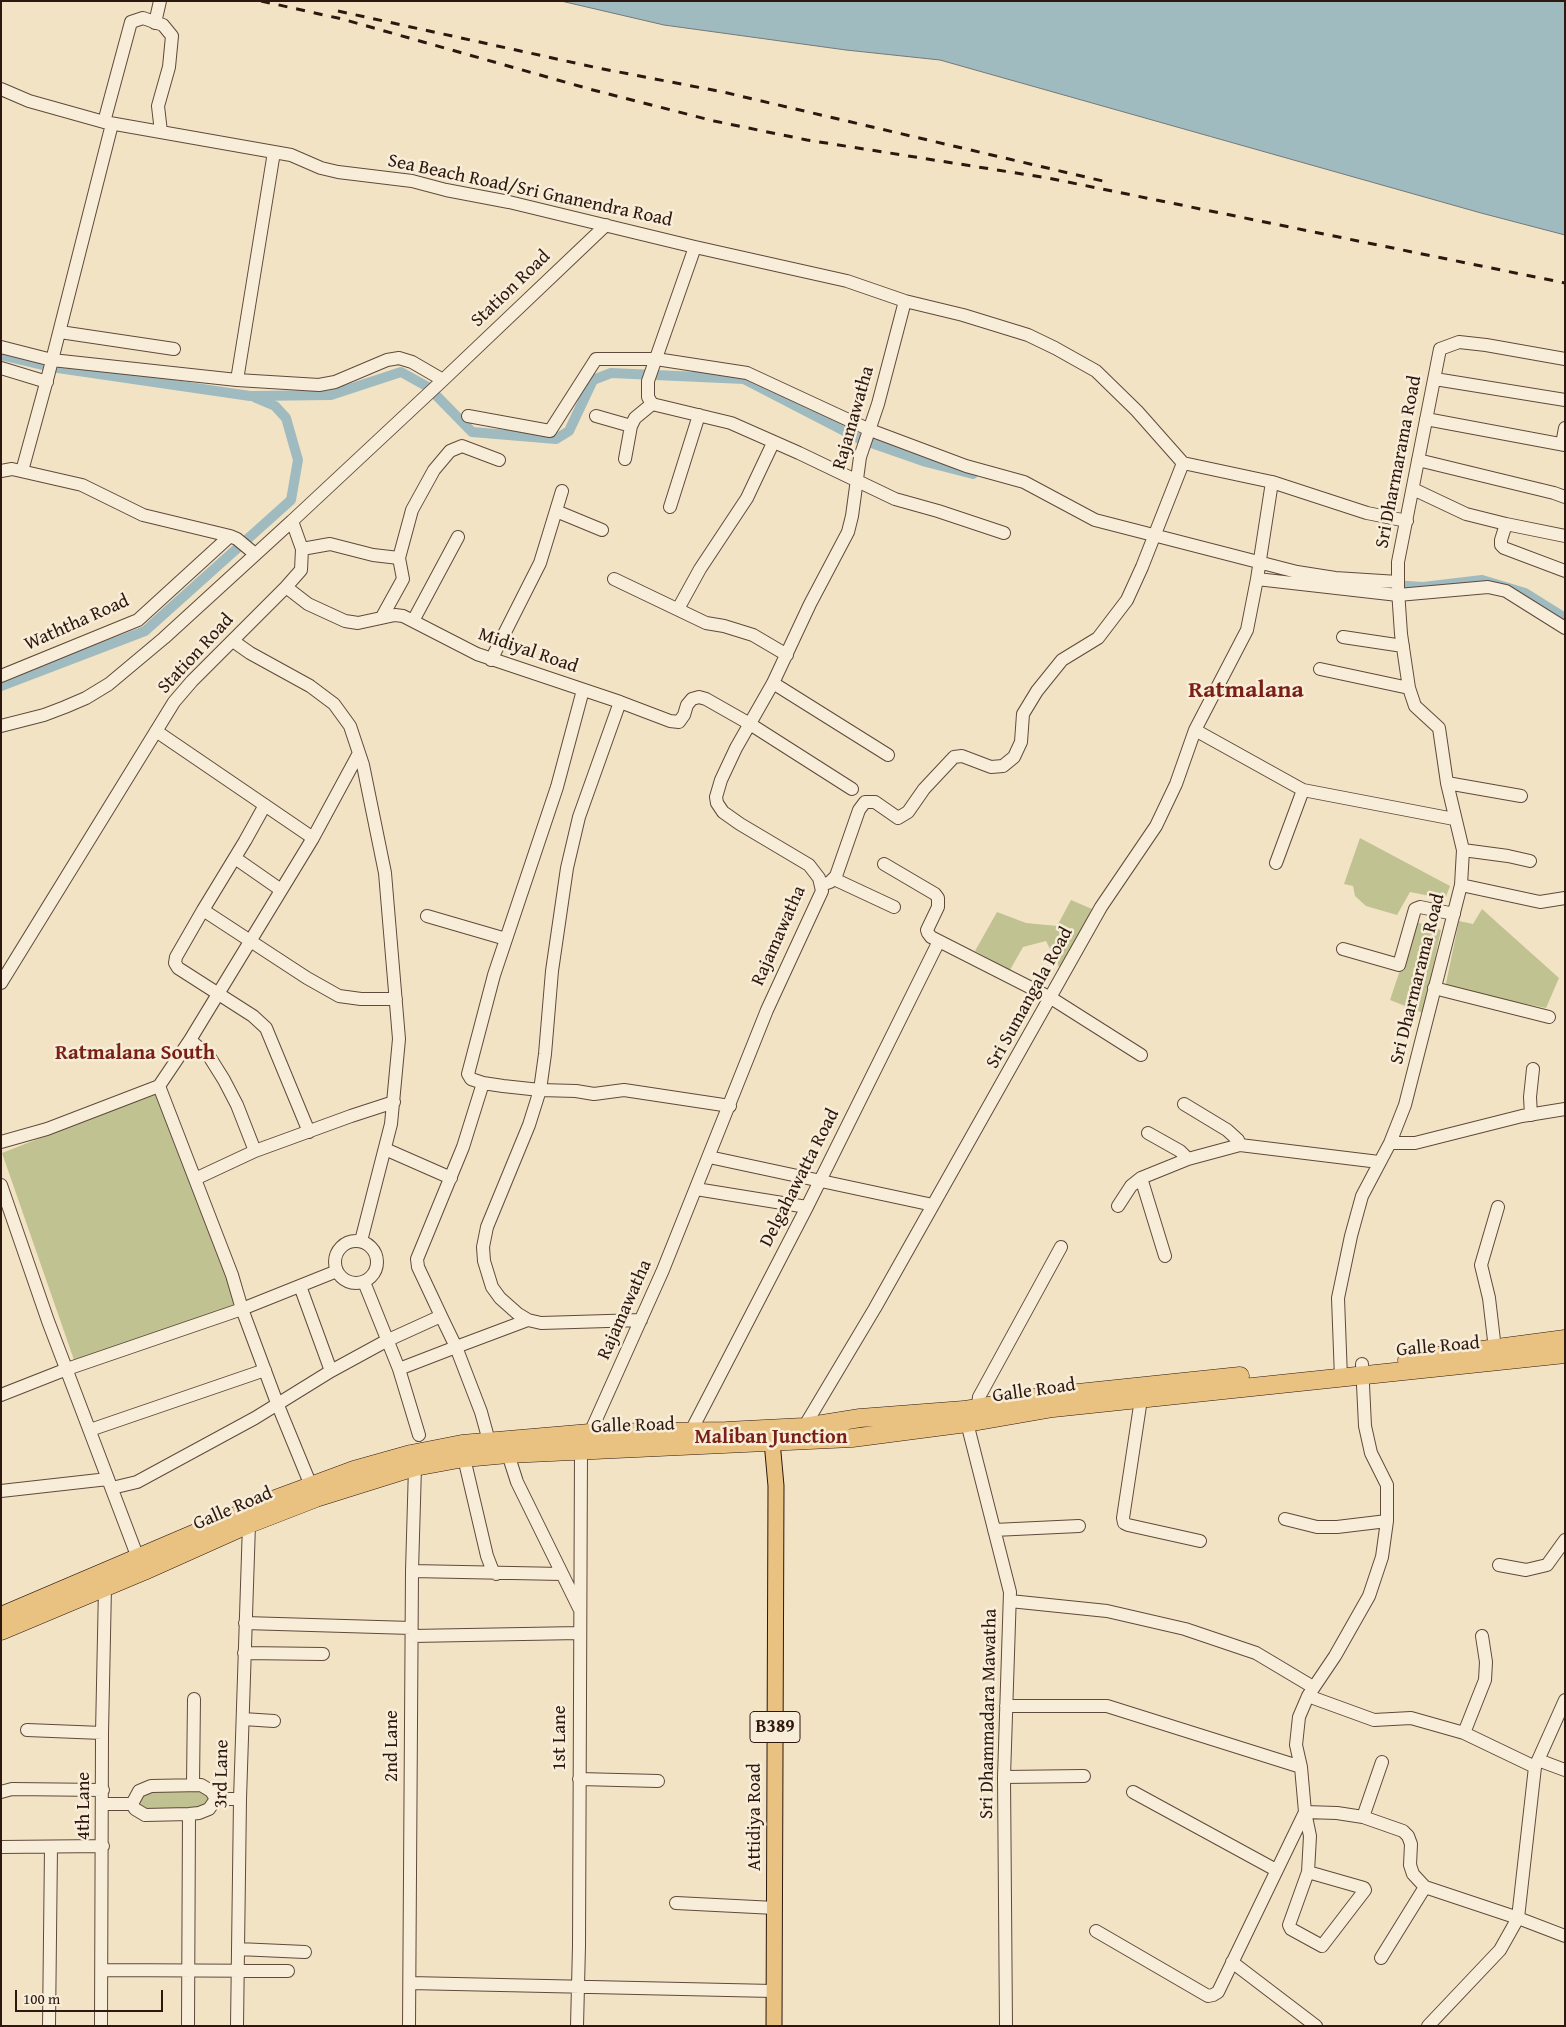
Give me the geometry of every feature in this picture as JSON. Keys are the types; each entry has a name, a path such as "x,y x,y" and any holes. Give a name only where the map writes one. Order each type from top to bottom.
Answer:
{"highway":[{"name":"Galle Road","path":"1362,1370 1565,1339"},
{"name":"Galle Road","path":"1,1631 248,1524 354,1470 422,1445 590,1433 690,1431 852,1438 971,1415 1040,1396 1565,1354"},
{"name":"Galle Road","path":"1,1616 243,1511 313,1491 414,1467 464,1458 508,1454 771,1435 804,1427 860,1418 971,1415 1141,1399 1272,1384 1341,1372"}],"main road":[{"name":"Attidiya Road","path":"771,1435 776,1486 774,2026"}],"street":[{"path":"154,23 160,1"},
{"path":"12,470 48,379 131,22 143,18 163,26 172,36 169,68 158,106 161,132"},
{"name":"Sea Beach Road/Sri Gnanendra Road","path":"1,89 29,101 108,123 290,155 322,168 338,172 412,181 606,224 695,247 847,281 905,301 963,315 1028,336 1096,371 1137,411 1183,462"},
{"path":"237,380 274,152"},
{"name":"Station Road","path":"1,983 174,702 192,681 301,570 302,549 292,521 606,224"},
{"path":"652,404 648,397 648,381 695,247"},
{"name":"Rajamawatha","path":"590,1433 641,1320 730,1106 767,1010 820,897 822,885 817,874 809,865 723,812 717,803 716,797 721,780 773,683 810,604 848,532 861,452 870,431 905,301"},
{"path":"60,332 174,349"},
{"name":"Sri Dharmarama Road","path":"1341,1372 1338,1298 1351,1236 1362,1196 1390,1143 1405,1104 1461,885 1463,850 1454,819 1438,728 1416,706 1410,688 1403,646 1398,587 1398,562 1440,349 1458,342 1565,359"},
{"path":"1,347 52,360 237,380 319,385 335,382 387,360 399,358 412,362 443,380"},
{"path":"468,416 550,431 596,359 656,359 747,373 870,431 966,466 1024,482 1095,520 1152,540 1258,570 1398,587 1488,587 1506,591 1565,628"},
{"path":"1,368 48,379"},
{"path":"1435,379 1565,400"},
{"path":"625,459 631,426 640,412 652,404 731,423 895,499 1004,533"},
{"path":"670,507 699,415"},
{"path":"596,416 631,426"},
{"path":"1426,418 1564,445 1565,428"},
{"path":"678,609 700,569 747,498 773,443"},
{"path":"382,617 403,579 399,558 412,510 434,470 450,451 462,446 500,460"},
{"path":"1,459 12,470 82,485 144,515 233,537 251,551"},
{"path":"1418,460 1565,497"},
{"path":"822,885 834,879 859,810 865,802 875,802 898,818 908,812 924,790 954,757 962,756 991,767 1003,766 1009,763 1019,750 1022,719 1028,703 1062,660 1098,638 1108,627 1126,600 1183,462 1272,482 1367,513 1407,520"},
{"name":"Sri Sumangala Road","path":"804,1427 875,1308 1101,907 1156,826 1176,784 1195,730 1246,630 1272,482"},
{"path":"1413,489 1466,514 1565,536"},
{"path":"491,660 540,563 562,491"},
{"path":"556,511 602,530"},
{"path":"1,726 58,710 86,698 109,684 164,638 251,551 292,521"},
{"path":"1506,524 1501,540 1501,545 1504,548 1565,571"},
{"path":"414,621 458,536"},
{"name":"Waththa Road","path":"1,676 138,620 233,537"},
{"path":"302,549 330,544 373,555 399,558"},
{"path":"614,579 706,624 724,626 752,635 787,655"},
{"name":"Midiyal Road","path":"286,587 308,604 353,623 373,621 395,615 403,616 452,643 491,660 620,702 674,722 679,722 684,715 687,705 692,699 699,697 706,699 750,724"},
{"path":"1343,637 1403,646"},
{"path":"233,641 250,653 310,686 334,704 350,726 363,765 385,873 399,1039 394,1102 385,1149 361,1241"},
{"path":"1320,669 1410,688"},
{"path":"773,683 888,755"},
{"path":"584,690 557,787 494,975 468,1074 471,1079 483,1083 540,1090 576,1090 594,1094 624,1090 730,1106"},
{"path":"620,702 579,818 567,868 552,971 540,1090 530,1125 495,1204 487,1227 483,1247 486,1273 492,1287 512,1308 528,1320 541,1323 641,1320"},
{"path":"750,724 852,789"},
{"path":"1195,730 1302,790 1323,796 1454,819"},
{"path":"156,731 313,838"},
{"path":"1,1142 46,1129 159,1086 218,995 313,838 359,753"},
{"path":"1447,784 1521,796"},
{"path":"1276,863 1302,790"},
{"path":"265,805 176,957 175,963 178,968 253,1016 266,1028 309,1132"},
{"path":"1463,850 1508,856 1530,862"},
{"path":"235,858 281,890"},
{"path":"884,864 935,894 938,898 938,907 927,930 929,936 1051,998 1141,1055"},
{"path":"834,879 894,908"},
{"path":"1461,885 1540,902 1565,898"},
{"path":"1343,949 1399,965 1414,909 1420,907 1454,914"},
{"path":"203,910 250,942 339,996 361,999 396,999"},
{"path":"427,916 506,939"},
{"name":"Delgahawatta Road","path":"690,1431 807,1207 939,941"},
{"path":"1434,988 1549,1017"},
{"path":"190,1040 209,1056 224,1080 255,1150"},
{"path":"1532,1115 1530,1097 1533,1069"},
{"path":"483,1083 463,1146 417,1260 418,1267 456,1347 481,1412 489,1441"},
{"path":"159,1086 232,1275 242,1309 276,1403 313,1491"},
{"path":"195,1179 255,1150 394,1102"},
{"path":"1184,1104 1226,1130 1238,1140 1240,1145"},
{"path":"1390,1143 1415,1143 1565,1109"},
{"path":"1148,1133 1180,1151 1188,1159"},
{"path":"1118,1206 1131,1186 1142,1178 1188,1159 1240,1145 1379,1162"},
{"path":"385,1149 451,1178"},
{"path":"709,1157 933,1206"},
{"path":"1142,1178 1165,1256"},
{"path":"1,1186 18,1237 138,1558"},
{"path":"696,1188 807,1207"},
{"path":"1495,1349 1489,1298 1481,1265 1498,1207"},
{"path":"354,1241 361,1241 372,1248 377,1260 374,1273 364,1282 350,1282 344,1279 337,1271 335,1260 341,1247 354,1241"},
{"path":"971,1415 1061,1247"},
{"path":"1,1395 68,1369 242,1309 337,1271"},
{"path":"364,1282 386,1341 399,1368 422,1445"},
{"path":"300,1286 331,1370"},
{"path":"1,1491 137,1482 255,1418 331,1370 386,1341 441,1316"},
{"path":"399,1368 528,1320"},
{"path":"90,1430 265,1370"},
{"path":"1308,1872 1364,1888 1365,1890 1322,1946 1291,1929 1289,1926 1308,1872 1310,1836 1296,1745 1299,1717 1310,1692 1335,1656 1369,1596 1382,1557 1387,1521 1387,1485 1372,1453 1365,1426 1362,1370"},
{"path":"1141,1399 1123,1518 1124,1523 1128,1526 1200,1541"},
{"name":"Sri Dhammadara Mawatha","path":"971,1415 994,1530 1010,1592 1004,1777 1009,2024"},
{"name":"1st Lane","path":"577,2026 581,1450"},
{"path":"508,1454 517,1482 579,1608"},
{"path":"464,1458 487,1556 496,1574"},
{"name":"2nd Lane","path":"409,2026 414,1467"},
{"path":"1285,1519 1317,1527 1337,1527 1387,1521"},
{"name":"3rd Lane","path":"237,2026 240,1799 248,1524"},
{"path":"994,1530 1079,1526"},
{"path":"1499,1565 1526,1570 1547,1565 1565,1540"},
{"path":"412,1571 562,1574"},
{"name":"4th Lane","path":"102,2026 102,1733 105,1587"},
{"path":"1010,1601 1107,1611 1185,1629 1256,1653 1310,1692 1374,1720 1411,1718 1464,1733 1537,1764 1565,1770"},
{"path":"245,1623 412,1632 580,1633"},
{"path":"1464,1733 1485,1680 1486,1662 1482,1636"},
{"path":"244,1653 323,1654"},
{"path":"193,1784 194,1699"},
{"path":"1428,2026 1500,1950 1518,1918 1537,1764 1565,1700"},
{"path":"1006,1706 1108,1706 1301,1768"},
{"path":"243,1719 274,1721"},
{"path":"27,1730 102,1733"},
{"path":"1363,1816 1382,1762"},
{"path":"1004,1777 1084,1776"},
{"path":"579,1779 658,1780"},
{"path":"132,1804 139,1791 144,1788 193,1784 207,1787 216,1799"},
{"path":"1,1792 12,1789 103,1790"},
{"path":"1133,1792 1276,1870"},
{"path":"216,1799 240,1799"},
{"path":"132,1804 135,1809 145,1815 189,1814 209,1810 216,1799"},
{"path":"103,1804 132,1804"},
{"path":"1305,1812 1363,1816 1403,1831 1408,1836 1411,1844 1410,1865 1413,1874 1425,1887 1565,1936"},
{"path":"1096,1931 1208,1996 1218,1992 1305,1812"},
{"path":"188,2026 189,1814"},
{"path":"1,1847 103,1846"},
{"path":"49,2026 51,1847"},
{"path":"1381,1958 1425,1887"},
{"path":"676,1903 775,1908"},
{"path":"238,1949 305,1952"},
{"path":"1232,1962 1316,2026"},
{"path":"103,1970 288,1972"},
{"path":"410,1983 578,1985 774,1991"}],"green space":[{"path":"1360,838 1450,886 1445,899 1410,892 1397,915 1366,906 1355,896 1353,886 1344,884"},
{"path":"1071,900 1092,909 1060,969 1046,941 1023,947 1010,970 975,951 997,912 1026,923 1057,926"},
{"path":"1482,909 1559,978 1546,1008 1445,988 1459,921 1473,924"},
{"path":"1416,922 1441,930 1423,1013 1390,1000"},
{"path":"158,1092 237,1307 74,1360 2,1153"},
{"path":"200,1788 213,1798 206,1807 141,1810 137,1798 141,1793"}],"water":[{"path":"561,1 1565,1 1565,235 940,60 846,50 664,25"}],"waterway":[{"path":"1,355 51,367 250,396 331,395 401,372 428,387 472,432 556,439 569,431 593,380 611,373 744,379 860,439 926,462 973,474"},
{"path":"1,686 145,631 291,500 298,460 286,418 275,406 256,398"},
{"path":"1392,585 1423,587 1482,580 1525,593 1565,618"}],"railway":[{"path":"261,1 342,19 593,90 714,121 807,140 1048,178 1565,283"},
{"path":"338,11 598,68 723,92 1107,182"}],"district":[{"name":"Ratmalana","path":"1246,691"},
{"name":"Ratmalana South","path":"135,1054"},
{"name":"Maliban Junction","path":"771,1438"}]}
